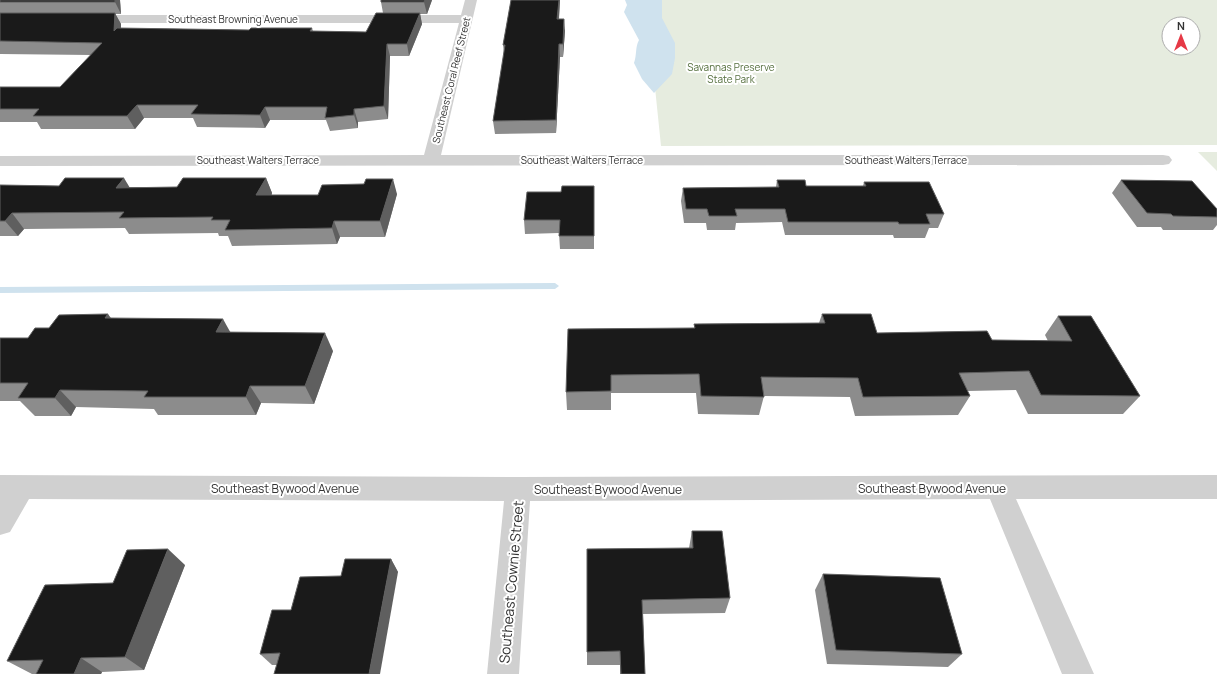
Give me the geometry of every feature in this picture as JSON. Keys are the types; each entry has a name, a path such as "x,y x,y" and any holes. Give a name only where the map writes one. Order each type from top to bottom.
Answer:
{"street":[{"name":"Southeast Coral Reef Street","path":"431,160 471,0"},
{"name":"Southeast Browning Avenue","path":"71,19 467,19"},
{"name":"Southeast Walters Terrace","path":"0,161 1163,160"},
{"name":"Southeast Bywood Avenue","path":"11,487 518,490 1217,487"},
{"path":"0,523 11,487"},
{"path":"998,488 1078,674"},
{"name":"Southeast Cownie Street","path":"503,674 518,490"}],"green space":[{"name":"Savannas Preserve State Park","path":"646,0 1217,0 1217,145 661,146"},
{"path":"1198,152 1217,152 1217,171"}],"water":[{"path":"625,0 662,0 662,18 675,43 675,58 672,74 654,93 642,79 634,63 639,40 624,12 627,5"}],"building":[{"path":"0,0 115,0 115,2 0,2"},
{"path":"381,0 425,0 424,2 381,2"},
{"path":"511,0 559,0 557,19 564,19 563,44 559,44 556,120 493,121 505,45 503,45"},
{"path":"0,13 115,13 114,31 117,28 249,30 251,28 312,28 310,31 366,32 376,13 420,13 407,44 387,44 384,106 354,109 354,115 325,118 327,107 265,107 260,115 191,114 198,105 137,105 127,116 33,116 39,109 0,109 0,87 60,87 102,43 0,41"},
{"path":"65,178 124,178 116,188 177,187 183,178 266,178 256,195 318,195 322,185 364,184 366,179 393,179 380,221 334,221 332,228 225,230 230,220 211,220 213,217 119,218 124,212 12,213 5,221 0,221 0,185 59,186"},
{"path":"777,180 805,180 806,186 866,186 864,182 929,182 944,214 926,214 930,224 899,224 898,222 788,222 785,209 735,209 737,216 709,216 707,209 686,209 683,188 779,187"},
{"path":"1121,180 1192,181 1217,209 1217,217 1173,216 1171,214 1147,213"},
{"path":"562,186 594,186 594,236 559,236 560,220 524,220 527,192 561,192"},
{"path":"108,314 105,318 223,319 216,332 325,333 305,386 250,386 246,397 144,397 148,391 60,390 55,398 18,398 28,383 0,383 0,338 28,338 35,328 49,328 59,315"},
{"path":"822,314 871,314 877,333 987,331 992,340 1072,341 1058,316 1091,316 1140,396 1041,395 1029,371 959,373 970,396 863,397 858,378 761,377 764,397 701,396 699,374 611,375 611,391 566,392 568,329 695,328 694,324 825,323"},
{"path":"692,531 722,531 730,598 642,600 645,674 621,674 620,651 587,652 587,549 693,548"},
{"path":"168,549 125,657 81,658 74,674 36,674 43,660 7,661 45,585 113,583 127,550"},
{"path":"345,559 391,559 369,674 274,674 280,653 260,654 272,610 291,610 300,577 341,576"},
{"path":"823,574 940,578 962,654 836,650"}],"waterway":[{"path":"0,290 555,286"}]}
